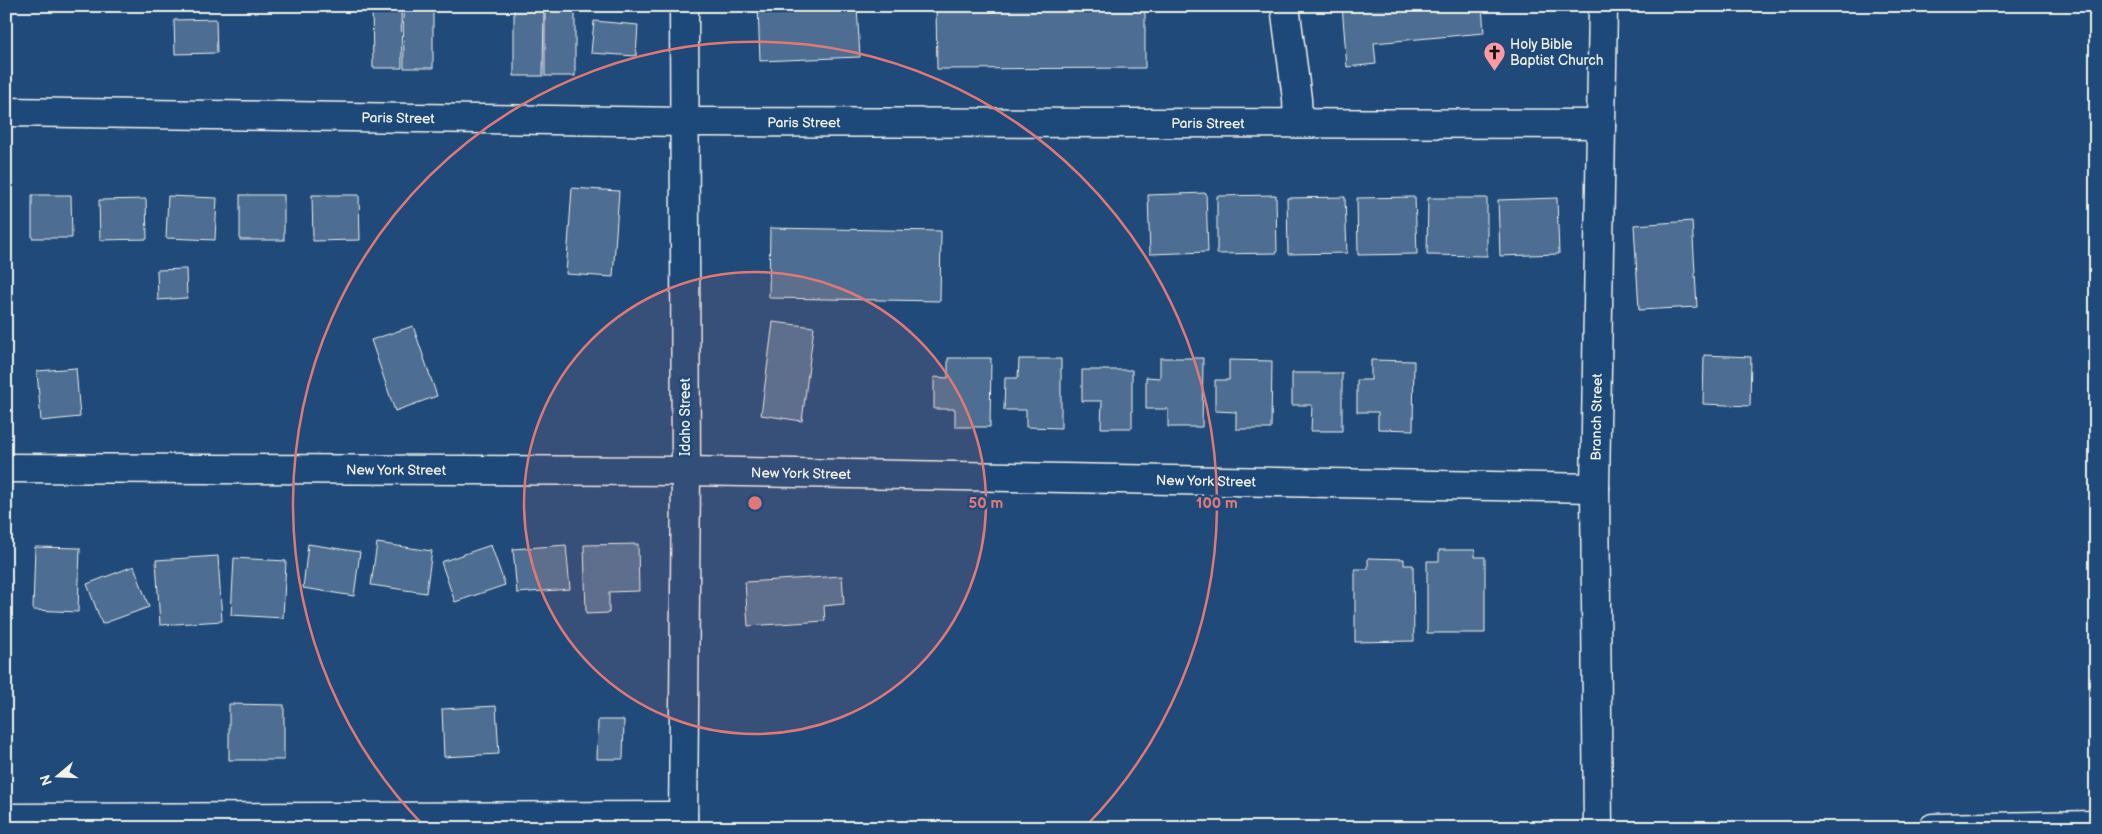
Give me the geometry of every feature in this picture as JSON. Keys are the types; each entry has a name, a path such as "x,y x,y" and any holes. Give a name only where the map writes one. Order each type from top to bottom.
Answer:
{"street":[{"name":"Idaho Street","path":"683,822 686,471 684,6"},
{"path":"1286,6 1298,123"},
{"name":"Branch Street","path":"1598,828 1595,488 1603,6"},
{"name":"Paris Street","path":"6,112 684,122 1601,124"},
{"name":"New York Street","path":"6,468 686,471 1595,488"},
{"path":"6,818 683,822"},
{"path":"1933,828 2096,825"}],"building":[{"path":"372,6 401,6 402,68 373,68"},
{"path":"403,6 433,6 433,68 404,68"},
{"path":"514,6 544,6 543,76 514,76"},
{"path":"545,6 575,6 575,76 545,76"},
{"path":"758,6 857,6 860,57 760,61"},
{"path":"936,6 1145,6 1145,68 937,69"},
{"path":"1342,6 1482,6 1484,33 1374,43 1376,64 1347,67"},
{"path":"216,19 217,53 175,54 174,20"},
{"path":"594,21 638,25 636,56 591,53"},
{"path":"572,188 619,191 613,277 566,274"},
{"path":"1206,193 1208,252 1150,254 1148,195"},
{"path":"32,195 71,195 72,238 32,238"},
{"path":"240,195 284,195 284,240 240,240"},
{"path":"312,195 359,195 360,240 313,241"},
{"path":"1276,195 1277,253 1217,254 1217,196"},
{"path":"168,196 217,198 215,240 166,238"},
{"path":"1345,197 1347,253 1288,254 1287,198"},
{"path":"1415,197 1417,254 1358,255 1357,198"},
{"path":"1428,198 1487,198 1487,256 1427,255"},
{"path":"1557,198 1559,254 1500,256 1498,200"},
{"path":"146,199 147,239 100,240 99,200"},
{"path":"1692,221 1697,307 1639,310 1634,225"},
{"path":"770,228 941,231 940,301 769,298"},
{"path":"186,269 187,298 158,300 157,270"},
{"path":"773,322 814,327 802,421 761,415"},
{"path":"413,326 437,396 395,411 371,340"},
{"path":"1704,355 1751,357 1750,406 1703,404"},
{"path":"948,358 991,358 990,427 955,427 955,409 934,409 934,377 948,378"},
{"path":"1160,358 1203,358 1202,427 1168,427 1168,409 1146,409 1146,377 1160,378"},
{"path":"1019,359 1061,359 1061,428 1026,427 1026,410 1004,410 1005,378 1018,378"},
{"path":"1229,360 1272,361 1271,429 1236,429 1236,412 1215,411 1215,380 1229,380"},
{"path":"1371,360 1414,361 1413,430 1378,429 1378,412 1357,412 1357,380 1371,380"},
{"path":"76,368 80,417 41,421 37,371"},
{"path":"1082,370 1132,370 1132,428 1101,428 1102,401 1082,401"},
{"path":"1292,373 1342,373 1342,431 1311,431 1312,405 1292,405"},
{"path":"377,543 432,551 426,593 371,585"},
{"path":"308,544 360,552 354,596 303,588"},
{"path":"638,544 639,591 609,592 609,613 586,614 584,545"},
{"path":"491,545 505,585 455,602 441,562"},
{"path":"566,545 570,589 517,593 513,549"},
{"path":"35,547 80,548 78,612 33,610"},
{"path":"1439,550 1475,550 1475,557 1485,557 1485,633 1427,633 1427,561 1439,561"},
{"path":"218,556 222,621 160,625 156,560"},
{"path":"234,558 286,561 283,618 231,615"},
{"path":"1368,558 1404,559 1404,565 1413,565 1414,641 1355,642 1355,569 1368,569"},
{"path":"134,566 149,607 102,624 87,584"},
{"path":"842,576 844,604 824,606 825,621 748,626 745,582"},
{"path":"229,704 284,705 284,760 229,760"},
{"path":"496,706 499,754 444,757 442,709"},
{"path":"598,720 624,720 623,759 597,759"}],"place":[{"name":"Holy Bible Baptist Church","path":"1494,71"}]}
